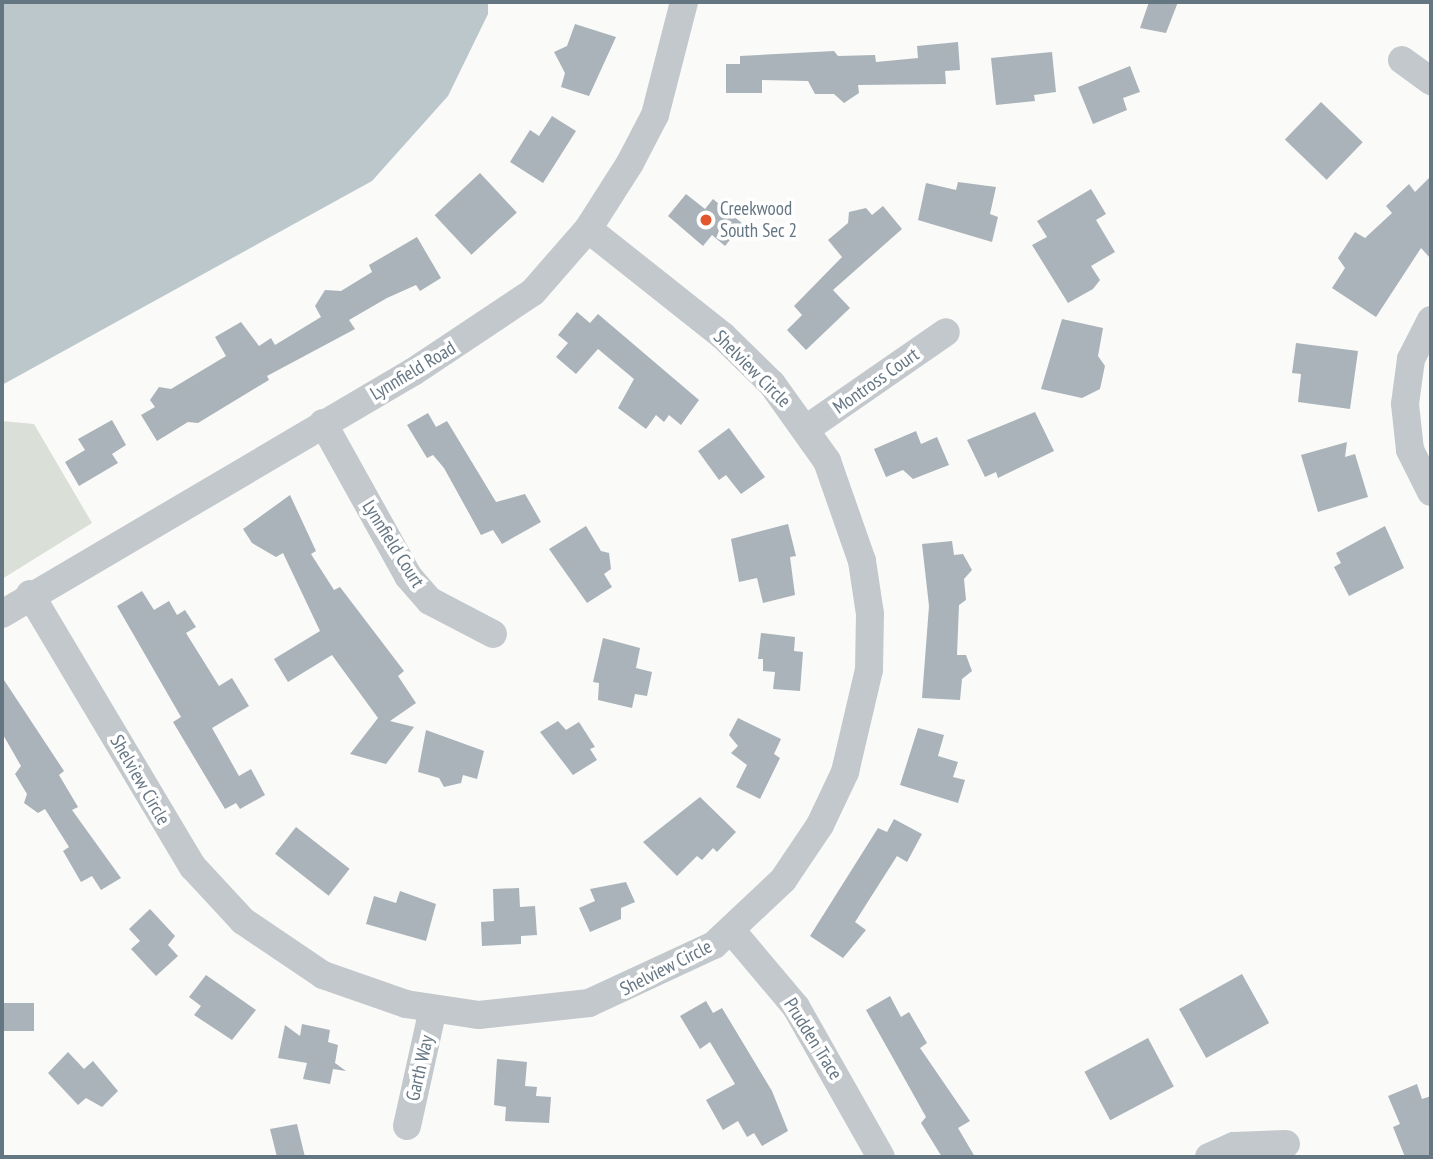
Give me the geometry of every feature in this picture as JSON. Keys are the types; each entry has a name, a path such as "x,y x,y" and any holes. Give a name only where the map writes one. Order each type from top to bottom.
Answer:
{"street":[{"name":"Lynnfield Road","path":"2,614 30,594 481,330 533,292 588,229 655,115 684,2"},
{"path":"1402,60 1431,81"},
{"name":"Shelview Circle","path":"30,594 148,799 193,867 243,921 323,975 376,997 479,1015 589,1003 688,961 732,930 783,880 820,825 845,772 869,670 870,614 862,561 827,461 806,429 772,384 723,336 588,229"},
{"path":"1431,320 1411,359 1405,404 1410,450 1431,492"},
{"name":"Montross Court","path":"806,429 946,332"},
{"name":"Lynnfield Court","path":"323,423 408,576 430,601 493,634"},
{"name":"Prudden Trace","path":"732,930 796,1007 881,1157"},
{"name":"Garth Way","path":"407,1126 433,1009"},
{"path":"1209,1157 1234,1146 1286,1144"}],"shaded area":[{"path":"2,2 488,2 488,14 448,96 372,181 2,385"},
{"path":"2,421 34,424 92,523 2,579"}],"building":[{"path":"1149,2 1178,2 1166,33 1140,28"},
{"path":"575,24 616,37 589,96 561,87 565,73 554,52 567,46"},
{"path":"958,42 960,70 945,71 946,84 858,85 859,93 844,103 834,94 815,94 808,81 762,80 762,93 726,93 726,64 740,64 740,56 834,51 838,56 875,55 876,62 918,58 917,46"},
{"path":"1052,52 1056,92 1034,95 1035,101 996,105 991,58"},
{"path":"1130,66 1140,92 1123,98 1127,110 1093,124 1078,87"},
{"path":"1321,102 1363,142 1327,180 1285,139"},
{"path":"552,116 576,131 543,183 510,162 530,130 539,136"},
{"path":"480,173 517,212 471,255 435,215"},
{"path":"1431,176 1431,259 1421,248 1376,317 1332,288 1345,268 1338,258 1355,232 1365,238 1392,213 1386,206 1409,184 1415,192"},
{"path":"958,182 996,187 990,214 998,217 992,242 918,220 926,183 956,190"},
{"path":"1091,189 1106,214 1096,220 1115,252 1091,266 1100,280 1093,289 1068,303 1032,245 1047,237 1037,221"},
{"name":"Creekwood South Sec 2","path":"686,194 705,209 713,199 743,224 725,246 712,235 703,246 668,216"},
{"path":"883,206 902,229 833,290 850,308 806,350 787,330 802,315 794,306 842,257 828,240 848,223 849,212 866,208 872,215"},
{"path":"417,237 441,278 420,291 416,285 387,298 349,320 355,329 267,376 269,380 198,423 188,422 157,441 141,415 155,407 150,400 159,387 171,389 226,356 215,337 241,322 259,346 271,338 275,345 321,317 315,306 325,290 341,291 372,272 369,265"},
{"path":"577,312 590,323 598,314 699,400 681,425 669,415 664,422 656,415 646,429 618,408 634,379 598,349 576,374 556,357 568,343 558,335"},
{"path":"1062,319 1103,328 1098,356 1105,366 1100,389 1082,398 1041,389"},
{"path":"1296,343 1358,351 1350,409 1298,402 1301,374 1292,373"},
{"path":"1035,412 1054,451 998,478 996,472 985,477 967,440"},
{"path":"428,413 436,427 447,421 496,502 525,494 541,522 502,544 493,530 481,535 444,468 433,455 427,458 407,425"},
{"path":"112,420 126,445 112,454 118,463 79,486 65,462 85,450 78,439"},
{"path":"729,428 765,477 741,494 726,475 719,480 698,451"},
{"path":"916,431 921,444 937,437 949,465 913,479 903,470 886,477 874,449"},
{"path":"1347,442 1345,457 1355,454 1368,497 1318,512 1301,455"},
{"path":"290,495 316,551 311,554 334,590 340,587 404,671 398,676 416,703 390,721 414,727 386,764 350,754 378,718 332,655 288,682 274,659 320,631 283,553 276,557 252,543 243,529"},
{"path":"788,524 796,556 790,557 795,595 763,603 757,578 739,582 731,539"},
{"path":"586,526 601,551 609,553 611,569 604,574 612,587 587,603 549,549"},
{"path":"1385,526 1404,568 1349,596 1334,567 1341,563 1336,553"},
{"path":"952,541 954,555 963,554 972,570 964,579 966,600 959,605 957,655 966,655 972,671 962,679 960,700 922,698 929,606 922,544"},
{"path":"142,591 154,610 169,601 177,615 185,610 196,627 186,633 219,686 232,678 249,706 212,728 239,776 251,769 265,795 240,809 236,803 225,809 173,722 181,717 117,606"},
{"path":"761,633 795,637 794,651 803,652 800,691 773,689 775,672 763,671 763,659 758,659"},
{"path":"603,638 640,648 636,668 652,672 647,696 635,694 632,708 598,700 599,683 593,682"},
{"path":"2,677 64,771 59,775 78,807 72,810 121,878 101,890 92,876 81,882 63,851 69,847 45,809 38,813 24,803 27,794 15,774 21,766 2,733"},
{"path":"738,718 781,739 774,754 780,758 760,799 736,787 747,765 731,753 738,746 729,735"},
{"path":"558,721 566,730 579,722 595,747 590,749 597,760 573,775 540,732"},
{"path":"918,728 944,735 938,756 958,762 953,777 965,780 958,803 900,785"},
{"path":"426,730 484,751 477,779 463,775 461,783 444,787 439,778 418,772"},
{"path":"700,797 736,832 717,852 713,848 702,860 697,856 677,876 643,842"},
{"path":"894,819 922,834 907,862 897,856 855,922 866,930 843,958 810,936 878,828 887,832"},
{"path":"296,827 350,869 329,896 275,854"},
{"path":"626,882 635,902 621,908 621,919 590,932 579,908 595,901 590,889"},
{"path":"519,888 520,907 535,906 537,935 521,936 521,944 482,946 481,922 494,921 493,889"},
{"path":"400,891 436,904 426,941 366,924 374,896 396,903"},
{"path":"150,909 175,936 168,945 178,956 156,976 131,949 140,941 129,929"},
{"path":"1242,974 1269,1023 1206,1058 1179,1009"},
{"path":"206,975 256,1010 232,1040 194,1015 201,1006 189,997"},
{"path":"890,996 901,1017 909,1012 927,1043 920,1048 970,1121 958,1128 975,1157 942,1157 921,1123 926,1117 866,1010"},
{"path":"706,1001 713,1013 722,1008 772,1091 788,1131 762,1146 754,1133 747,1137 738,1121 723,1130 706,1100 735,1084 710,1042 700,1049 680,1016"},
{"path":"2,1003 34,1003 34,1031 2,1031"},
{"path":"302,1024 330,1030 328,1042 338,1045 335,1063 346,1071 333,1069 330,1084 303,1079 307,1063 278,1058 285,1025 300,1036"},
{"path":"1148,1038 1174,1087 1110,1120 1084,1072"},
{"path":"68,1052 84,1069 93,1061 118,1091 102,1107 86,1098 78,1105 48,1073"},
{"path":"497,1059 527,1062 525,1086 537,1087 536,1096 551,1097 549,1123 505,1121 506,1107 494,1105"},
{"path":"1417,1084 1422,1099 1431,1096 1431,1157 1405,1157 1393,1127 1400,1124 1388,1096"},
{"path":"297,1124 305,1157 277,1157 270,1129"}],"place":[{"name":"Creekwood South Sec 2","path":"706,220"}]}
